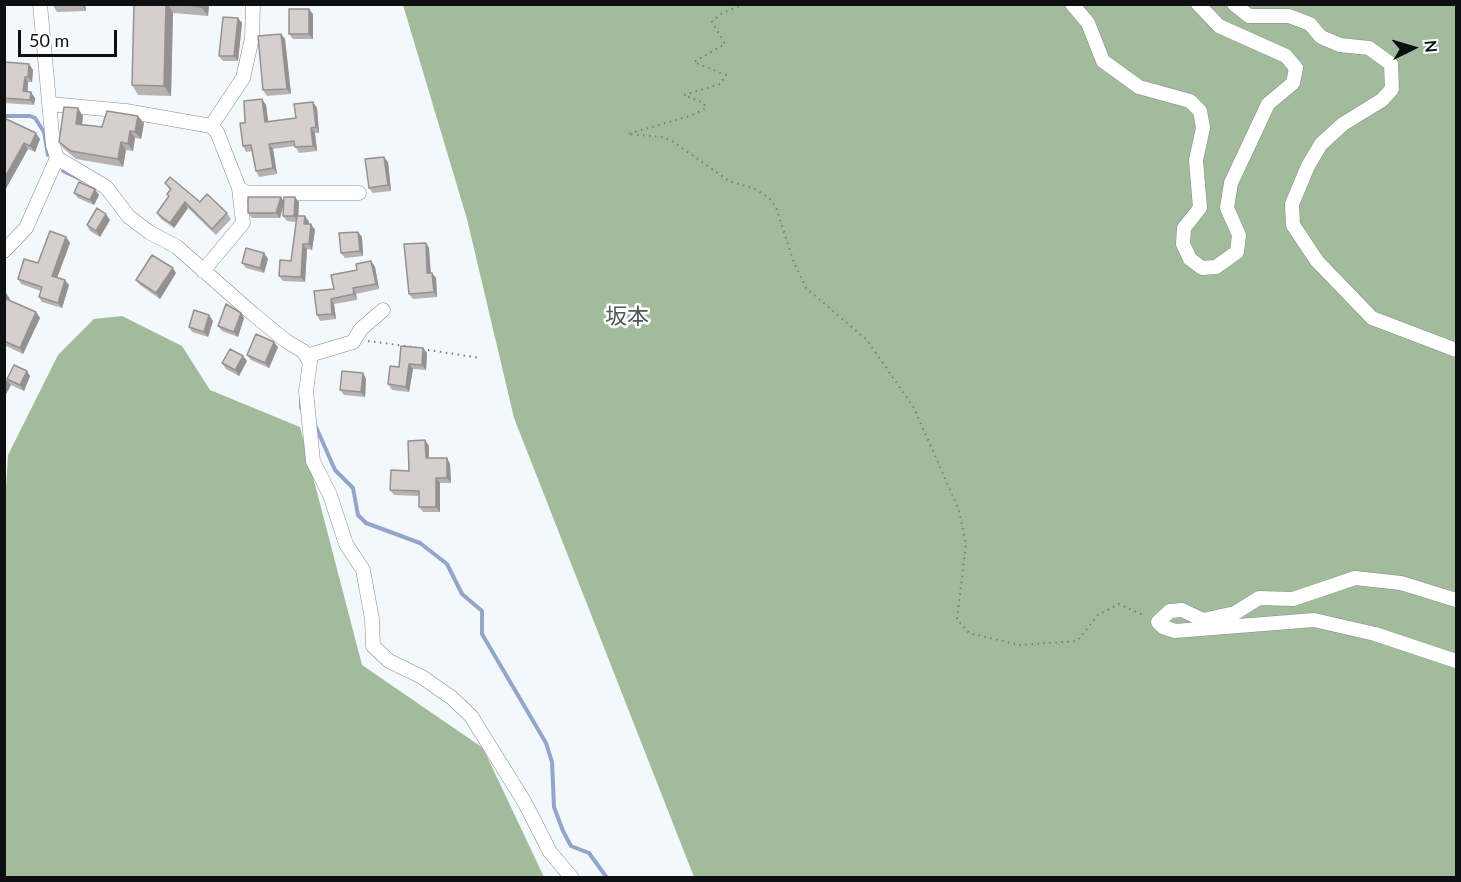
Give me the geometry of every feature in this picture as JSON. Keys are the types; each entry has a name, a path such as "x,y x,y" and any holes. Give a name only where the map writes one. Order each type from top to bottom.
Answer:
{"street":[{"path":"4,251 26,228 57,158 53,145 40,4"},
{"path":"211,126 243,78 252,38 253,4"},
{"path":"1072,4 1088,23 1103,61 1139,87 1190,101 1200,111 1203,128 1196,160 1200,208 1184,228 1183,244 1190,259 1202,268 1216,267 1237,252 1239,236 1227,208 1231,183 1268,104 1293,83 1296,68 1286,56 1219,26 1198,4"},
{"path":"1234,4 1249,16 1289,16 1310,24 1321,37 1340,45 1369,48 1391,64 1392,89 1382,100 1343,124 1321,144 1292,204 1293,225 1317,261 1372,318 1456,350"},
{"path":"50,104 126,111 211,126 217,132 239,188 243,223 203,271"},
{"path":"57,158 106,187 129,217 148,232 177,247 306,356 310,362 306,390 313,461 330,495 346,544 363,570 372,620 373,646 389,661 422,677 452,698 471,716 525,803 550,852 572,878"},
{"path":"239,188 247,193 359,193"},
{"path":"306,356 354,342 361,329 383,310"},
{"path":"1456,600 1401,583 1355,578 1293,599 1260,598 1235,613 1203,620 1182,610 1170,611 1158,621 1163,627 1175,631 1314,620 1375,634 1456,661"}],"path":[{"path":"744,4 721,14 712,22 725,44 694,62 695,65 726,75 720,84 684,95 704,104 706,108 690,116 628,134 661,137 672,141 729,181 755,189 768,198 776,207 793,260 806,288 867,340 914,408 958,510 966,544 957,619 969,633 1020,645 1077,641 1098,615 1119,604 1158,621"},
{"path":"354,342 378,341 480,358"}],"green space":[{"path":"403,5 1456,5 1456,877 694,877 514,418 467,219"},
{"path":"122,316 182,346 210,390 300,427 362,665 483,748 544,877 5,878 4,519 8,455 58,355 94,319"}],"building":[{"path":"134,4 166,4 164,86 132,85"},
{"path":"182,4 201,4 201,7"},
{"path":"289,9 309,9 309,34 289,34"},
{"path":"223,17 238,18 234,56 219,56"},
{"path":"281,34 287,89 263,90 258,36"},
{"path":"5,62 29,64 28,77 25,77 23,91 31,92 30,100 4,98"},
{"path":"262,99 265,122 296,118 294,104 313,102 316,127 311,128 313,146 295,147 294,141 269,144 273,168 256,171 251,145 243,146 240,123 245,123 244,101"},
{"path":"64,107 78,108 76,124 102,127 107,111 138,116 135,132 130,131 128,144 121,142 118,159 71,151 59,142"},
{"path":"4,118 36,133 30,146 24,143 4,179"},
{"path":"384,157 388,185 369,188 365,159"},
{"path":"170,177 200,202 207,194 227,213 212,229 185,202 170,223 157,213 169,196 167,194 171,189 165,183"},
{"path":"79,182 95,189 90,200 74,193"},
{"path":"248,197 281,197 276,213 248,213"},
{"path":"284,197 295,197 294,216 283,216"},
{"path":"97,208 106,214 96,231 87,225"},
{"path":"297,216 305,216 304,224 311,224 309,244 303,244 301,277 279,276 280,260 291,261"},
{"path":"50,231 66,237 52,276 65,280 58,303 39,297 42,287 18,279 24,259 38,263"},
{"path":"358,232 360,251 341,253 339,233"},
{"path":"426,243 427,273 432,273 434,292 409,294 404,244"},
{"path":"246,248 264,253 260,268 242,263"},
{"path":"152,255 173,268 156,293 136,280"},
{"path":"371,261 376,284 353,288 354,294 331,299 332,314 317,315 314,291 334,289 331,275 357,270 356,264"},
{"path":"4,298 36,312 20,348 4,341"},
{"path":"226,304 241,313 234,332 218,326"},
{"path":"194,310 209,315 204,332 189,327"},
{"path":"256,334 274,342 265,363 247,355"},
{"path":"401,346 423,348 422,365 409,364 406,387 388,384 390,366 399,367"},
{"path":"230,349 243,356 235,370 222,363"},
{"path":"14,365 27,371 20,385 7,379"},
{"path":"342,371 363,373 361,392 340,390"},
{"path":"425,440 426,458 447,458 447,478 436,478 436,507 419,507 419,491 390,490 391,470 409,471 408,441"}],"waterway":[{"path":"4,116 35,118 44,132 48,155"},
{"path":"63,171 82,180"},
{"path":"301,389 301,408"},
{"path":"316,427 335,470 353,488 358,515 366,523 420,543 447,564 462,594 482,611 482,634 546,743 552,762 554,807 563,831 571,846 589,853 607,878"}],"district":[{"name":"坂本","path":"627,317"}]}
